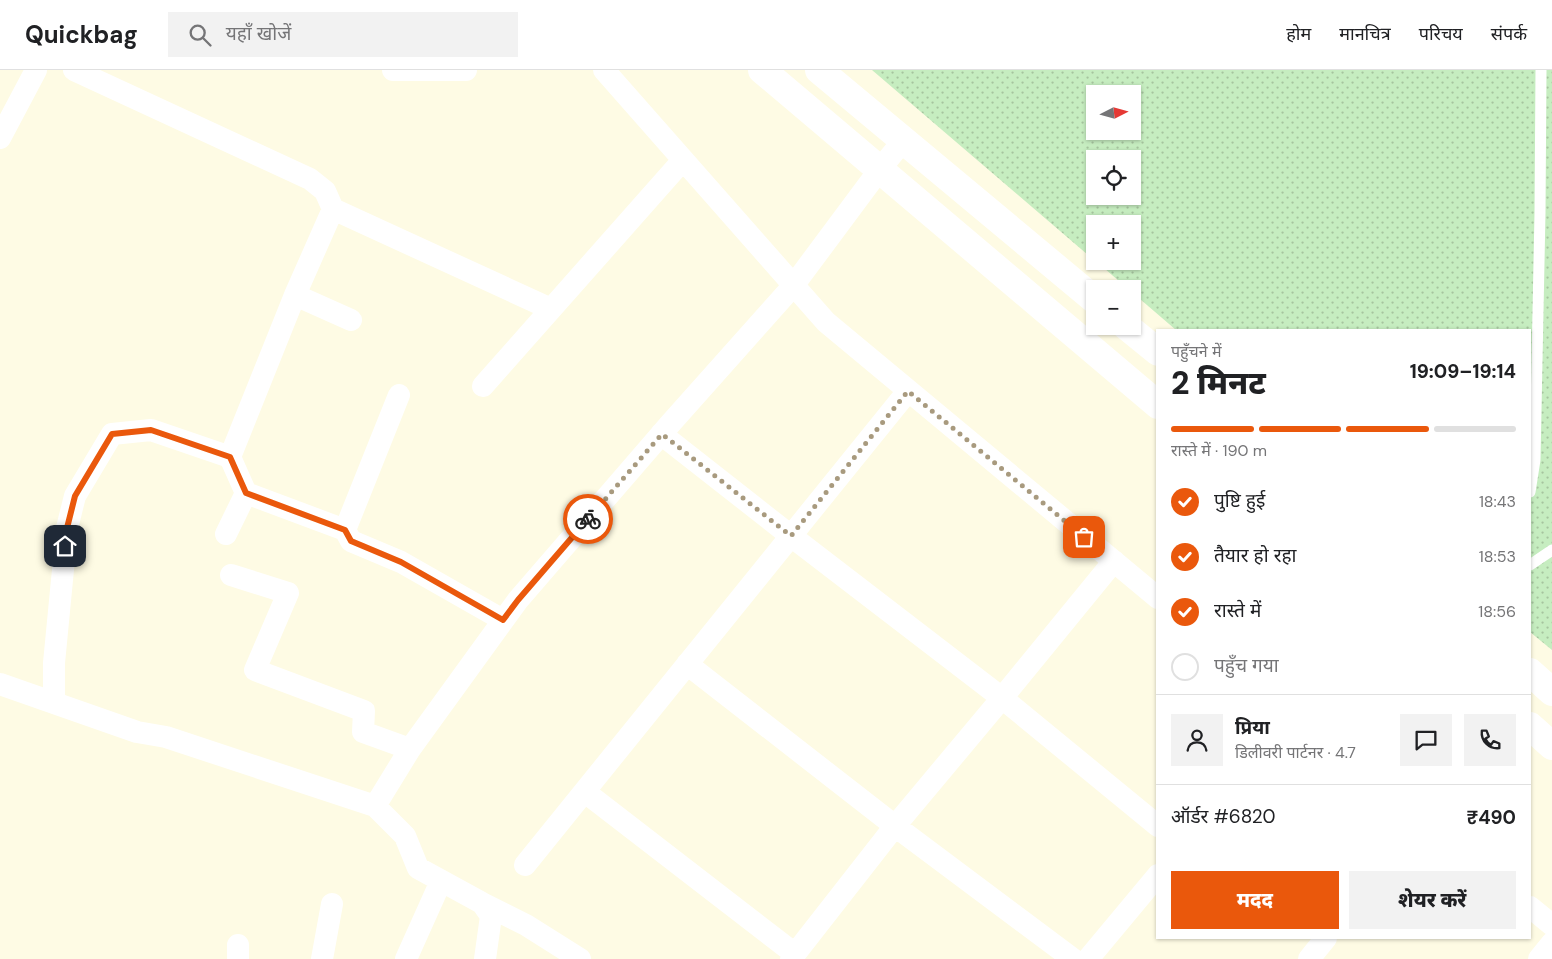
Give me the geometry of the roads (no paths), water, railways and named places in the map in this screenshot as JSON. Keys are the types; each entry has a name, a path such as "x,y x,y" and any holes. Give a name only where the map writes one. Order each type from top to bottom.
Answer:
{"street":[{"path":"0,138 36,70"},
{"path":"74,70 310,179 325,190 333,209 551,309"},
{"path":"393,70 466,70"},
{"path":"604,70 826,322 1156,596"},
{"path":"762,70 1156,402"},
{"path":"819,70 1086,293"},
{"path":"375,806 410,749 518,600 793,286 903,141"},
{"path":"483,386 683,160"},
{"path":"333,209 295,295 230,457 246,493 345,530 351,541 401,562 503,620"},
{"path":"295,295 351,320"},
{"path":"1137,335 1156,350"},
{"path":"525,865 908,391"},
{"path":"345,530 399,395"},
{"path":"54,702 54,663 67,528 75,496 112,434 151,430 230,457"},
{"path":"662,434 1002,698 1156,824"},
{"path":"226,534 246,493"},
{"path":"585,792 793,956 895,826 1114,561"},
{"path":"232,575 288,593 255,670 364,711 363,732 410,749"},
{"path":"687,664 895,826 1073,959"},
{"path":"1531,673 1552,692"},
{"path":"0,684 137,732 166,737 375,806 405,836 418,868 526,925 580,959"},
{"path":"1531,727 1552,746"},
{"path":"1088,959 1156,876"},
{"path":"406,959 441,881"},
{"path":"482,903 491,916 485,959"},
{"path":"322,959 332,904"},
{"path":"1531,908 1552,925"},
{"path":"1309,959 1325,939"},
{"path":"1539,959 1552,943"}],"lane":[{"path":"1531,486 1535,460 1541,70"},
{"path":"1531,564 1552,550"}]}
